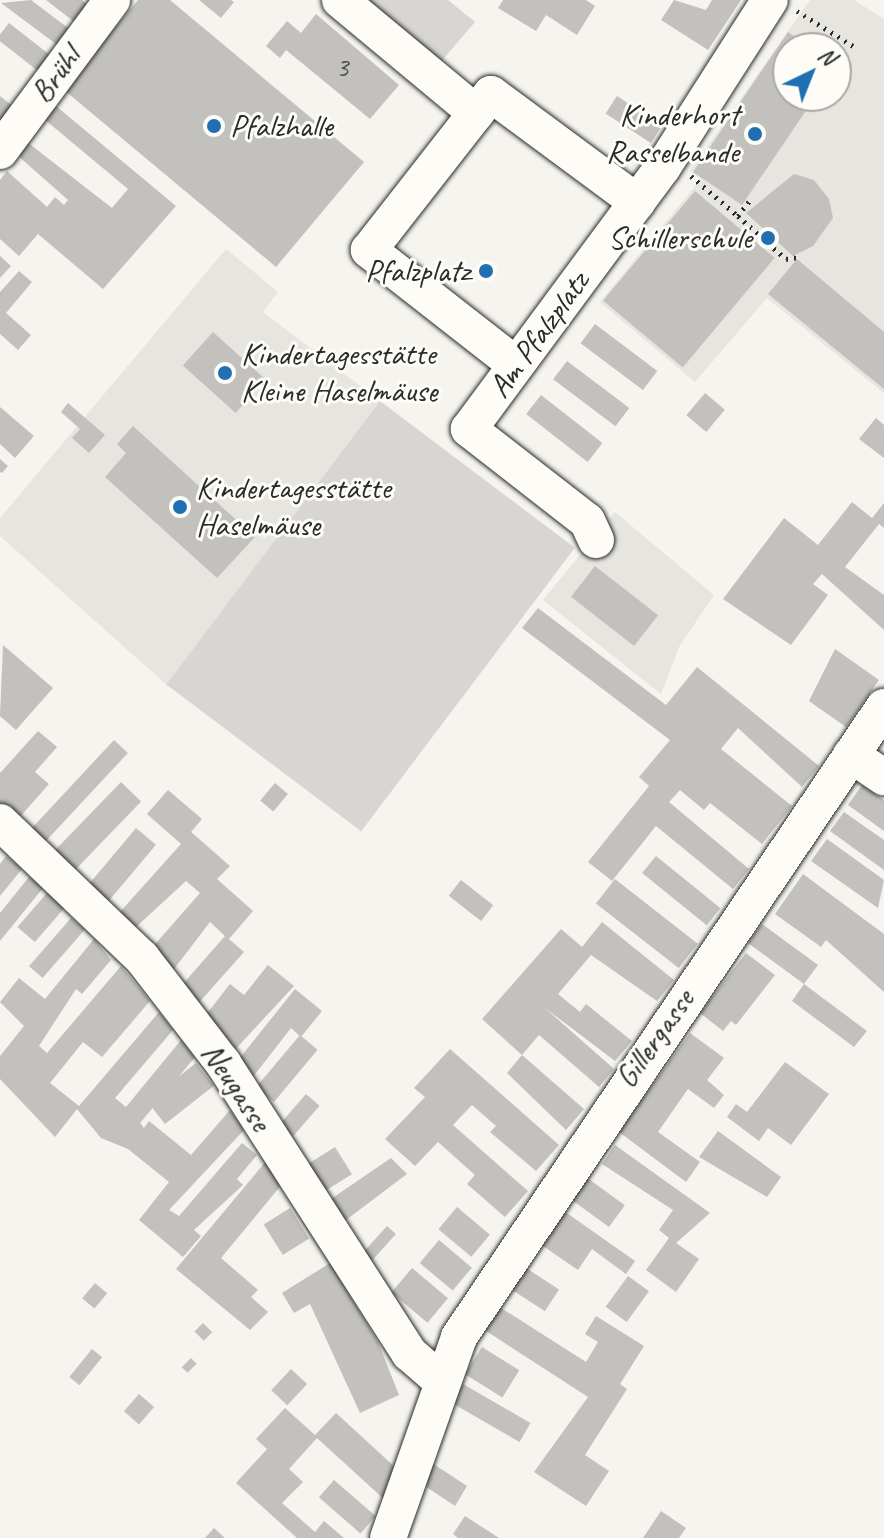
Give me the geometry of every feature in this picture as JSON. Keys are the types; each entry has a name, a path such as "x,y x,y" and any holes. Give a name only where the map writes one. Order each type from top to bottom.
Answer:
{"street":[{"name":"Brühl","path":"0,151 112,0"},
{"path":"340,0 476,113"},
{"name":"Am Pfalzplatz","path":"596,540 587,521 469,429 784,5"},
{"path":"516,365 369,250 491,94 637,202"},
{"name":"Gillergasse","path":"388,1538 439,1379 556,1184 884,707"},
{"path":"851,755 884,777"},
{"name":"Neugasse","path":"0,822 142,958 223,1063 409,1353 439,1379"}],"path":[{"path":"784,5 853,46"},
{"path":"669,158 786,259 798,257"},
{"path":"738,216 751,199"}],"shaded area":[{"path":"364,0 448,0 475,22 439,64"},
{"name":"Schillerschule","path":"810,0 854,0 884,19 884,393 767,298 695,382 600,302 701,179 690,171 772,54 772,112 852,112 852,32 788,32"},
{"path":"226,249 278,292 263,312 380,401 169,687 0,536 0,518"},
{"path":"380,401 575,548 361,831 166,685"},
{"path":"615,512 714,595 679,647 661,694 543,600"}],"building":[{"path":"31,0 72,31 60,47 1,3"},
{"path":"46,0 82,0 90,7 77,24"},
{"name":"Pfalzhalle","path":"138,0 170,0 364,162 276,267 64,90"},
{"path":"199,0 231,0 234,2 221,18"},
{"path":"503,0 586,0 595,6 577,35 546,15 536,31 498,8"},
{"path":"674,0 706,10 712,0 741,0 708,50 661,20"},
{"path":"316,14 399,85 370,119 286,50 280,58 266,46 287,21 301,33"},
{"path":"9,23 53,57 41,73 0,41 0,35"},
{"name":"Kinderhort Rasselbande","path":"772,56 772,112 805,112 742,205 693,172"},
{"path":"0,96 15,108 3,123 0,120"},
{"path":"617,96 662,125 651,143 606,114"},
{"path":"56,106 176,206 103,289 38,234 19,256 0,239 0,180 7,171 47,207 55,197 64,205 68,200 16,154 27,142 112,208 128,189 44,119"},
{"path":"794,174 814,180 829,199 833,218 813,246 793,256 746,213"},
{"path":"695,191 775,258 683,367 603,301"},
{"path":"0,256 11,266 0,278"},
{"path":"797,259 884,332 884,389 768,294"},
{"path":"19,271 32,282 6,313 31,335 18,350 0,334 0,292"},
{"path":"595,324 657,371 643,390 581,343"},
{"name":"Kindertagesstätte Kleine Haselmäuse","path":"213,332 266,380 236,413 183,365"},
{"path":"567,361 629,408 615,426 553,379"},
{"path":"705,393 725,410 706,432 686,415"},
{"path":"541,395 602,443 588,462 526,414"},
{"path":"68,403 105,435 89,453 72,438 80,429 61,412"},
{"path":"0,407 34,436 15,458 0,444"},
{"path":"876,418 884,425 884,458 859,439"},
{"name":"Kindertagesstätte Haselmäuse","path":"133,426 255,537 217,578 105,477 126,453 117,444"},
{"path":"0,459 8,466 2,473 0,472"},
{"path":"852,502 872,518 884,503 884,528 879,524 845,567 884,595 884,630 822,574 813,584 828,595 791,645 723,599 784,518 818,545"},
{"path":"595,566 658,615 634,646 571,597"},
{"path":"538,608 666,705 697,667 819,766 802,787 738,728 721,749 792,806 762,844 710,803 704,810 680,790 669,802 749,869 733,889 656,826 612,881 588,862 649,786 639,777 670,740 522,628"},
{"path":"3,645 53,688 16,730 0,716"},
{"path":"835,649 879,680 846,727 809,701"},
{"path":"38,731 57,747 35,772 49,784 18,819 0,804 0,773"},
{"path":"114,740 128,753 43,844 29,831"},
{"path":"121,782 141,801 73,872 53,852"},
{"path":"275,783 288,794 273,812 260,801"},
{"path":"862,785 884,800 884,831 848,805"},
{"path":"168,790 202,819 191,832 230,866 217,879 253,911 229,939 244,952 196,1006 182,985 225,936 210,922 171,973 150,950 200,893 186,881 136,927 120,912 181,844 147,814"},
{"path":"844,812 884,840 884,870 830,831"},
{"path":"136,828 156,845 108,901 88,885"},
{"path":"827,839 884,880 878,908 811,861"},
{"path":"6,856 22,869 0,896 0,864"},
{"path":"656,856 721,908 707,925 642,873"},
{"path":"803,874 884,934 884,992 826,940 821,947 775,914"},
{"path":"29,877 43,888 0,941 0,913"},
{"path":"615,879 698,944 679,968 596,903"},
{"path":"461,880 493,905 481,921 449,896"},
{"path":"47,893 64,908 35,942 17,927"},
{"path":"71,918 85,930 43,978 29,966"},
{"path":"602,922 674,980 657,1001 591,955 558,994 580,1012 586,1004 632,1041 615,1061 545,1008 614,1069 599,1087 539,1035 522,1055 482,1019 561,929 582,947"},
{"path":"762,924 818,965 804,984 748,943"},
{"path":"94,939 111,960 82,994 76,989 39,1046 47,1053 121,966 150,1001 102,1057 83,1042 50,1083 79,1106 159,1012 173,1030 115,1098 126,1107 181,1040 195,1057 140,1123 144,1128 149,1121 191,1155 230,1110 244,1130 169,1210 179,1216 242,1143 257,1155 237,1179 243,1185 194,1230 201,1236 183,1257 139,1220 169,1182 128,1149 101,1138 77,1109 55,1137 0,1079 0,1056 24,1026 0,1002 19,978 45,999"},
{"path":"746,953 775,975 736,1025 731,1021 723,1031 700,1013"},
{"path":"268,965 294,986 231,1054 205,1016 230,984 244,995"},
{"path":"804,984 867,1031 854,1047 792,1001"},
{"path":"295,989 322,1011 301,1037 291,1028 249,1082 235,1064"},
{"path":"690,1033 724,1058 707,1080 724,1095 714,1108 688,1089 658,1132 700,1162 686,1182 619,1132"},
{"path":"300,1035 318,1050 274,1102 256,1087"},
{"path":"450,1049 559,1145 536,1171 490,1132 496,1126 472,1105 453,1125 528,1191 505,1217 467,1184 475,1175 438,1142 415,1166 385,1139 425,1097 414,1088"},
{"path":"522,1055 584,1109 566,1130 507,1073"},
{"path":"785,1062 829,1094 791,1145 768,1128 759,1141 727,1117 736,1104 747,1112"},
{"path":"196,1063 214,1086 165,1124 147,1101"},
{"path":"306,1094 320,1106 293,1136 280,1124"},
{"path":"718,1131 781,1177 767,1197 699,1157"},
{"path":"615,1145 710,1213 676,1243 699,1259 676,1292 646,1270 669,1238 659,1230 673,1210 602,1164"},
{"path":"335,1147 352,1174 326,1191 309,1163"},
{"path":"391,1158 407,1174 342,1223 328,1201"},
{"path":"267,1160 283,1183 221,1258 258,1290 251,1297 268,1312 250,1330 176,1269"},
{"path":"586,1177 625,1205 609,1227 570,1199"},
{"path":"457,1207 490,1235 471,1257 438,1229"},
{"path":"290,1208 309,1239 283,1255 264,1224"},
{"path":"564,1211 635,1261 626,1274 592,1249 578,1270 540,1244"},
{"path":"387,1226 396,1234 372,1261 363,1253"},
{"path":"439,1240 472,1268 453,1291 420,1263"},
{"path":"330,1263 378,1342 399,1395 360,1413 310,1304 294,1313 282,1293"},
{"path":"523,1266 559,1289 545,1311 509,1288"},
{"path":"412,1268 448,1298 427,1323 391,1293"},
{"path":"628,1276 649,1291 627,1322 606,1307"},
{"path":"95,1283 107,1293 94,1309 82,1298"},
{"path":"498,1306 586,1362 598,1342 585,1334 596,1316 644,1346 620,1384 627,1389 585,1455 609,1471 586,1506 534,1472 588,1397 483,1329"},
{"path":"203,1323 212,1332 204,1341 195,1331"},
{"path":"482,1347 519,1370 502,1397 465,1374"},
{"path":"92,1349 102,1357 79,1385 69,1377"},
{"path":"191,1358 197,1364 187,1373 182,1367"},
{"path":"291,1369 307,1384 287,1405 271,1390"},
{"path":"463,1384 531,1423 520,1442 452,1403"},
{"path":"139,1394 154,1407 139,1424 124,1411"},
{"path":"285,1408 315,1435 336,1413 396,1468 386,1501 317,1438 289,1469 303,1482 282,1503 315,1532 324,1521 344,1538 297,1538 236,1483 267,1449 256,1439"},
{"path":"432,1463 467,1486 455,1506 425,1486"},
{"path":"334,1480 376,1516 360,1533 319,1497"},
{"path":"661,1511 686,1528 679,1538 643,1538"},
{"path":"465,1516 499,1538 458,1538 453,1534"},
{"path":"214,1528 225,1538 205,1538"}],"place":[{"name":"Pfalzhalle","path":"214,126"},
{"name":"Kinderhort Rasselbande","path":"755,134"},
{"name":"Schillerschule","path":"768,238"},
{"name":"Pfalzplatz","path":"486,271"},
{"name":"Kindertagesstätte Kleine Haselmäuse","path":"225,373"},
{"name":"Kindertagesstätte Haselmäuse","path":"180,507"}]}
